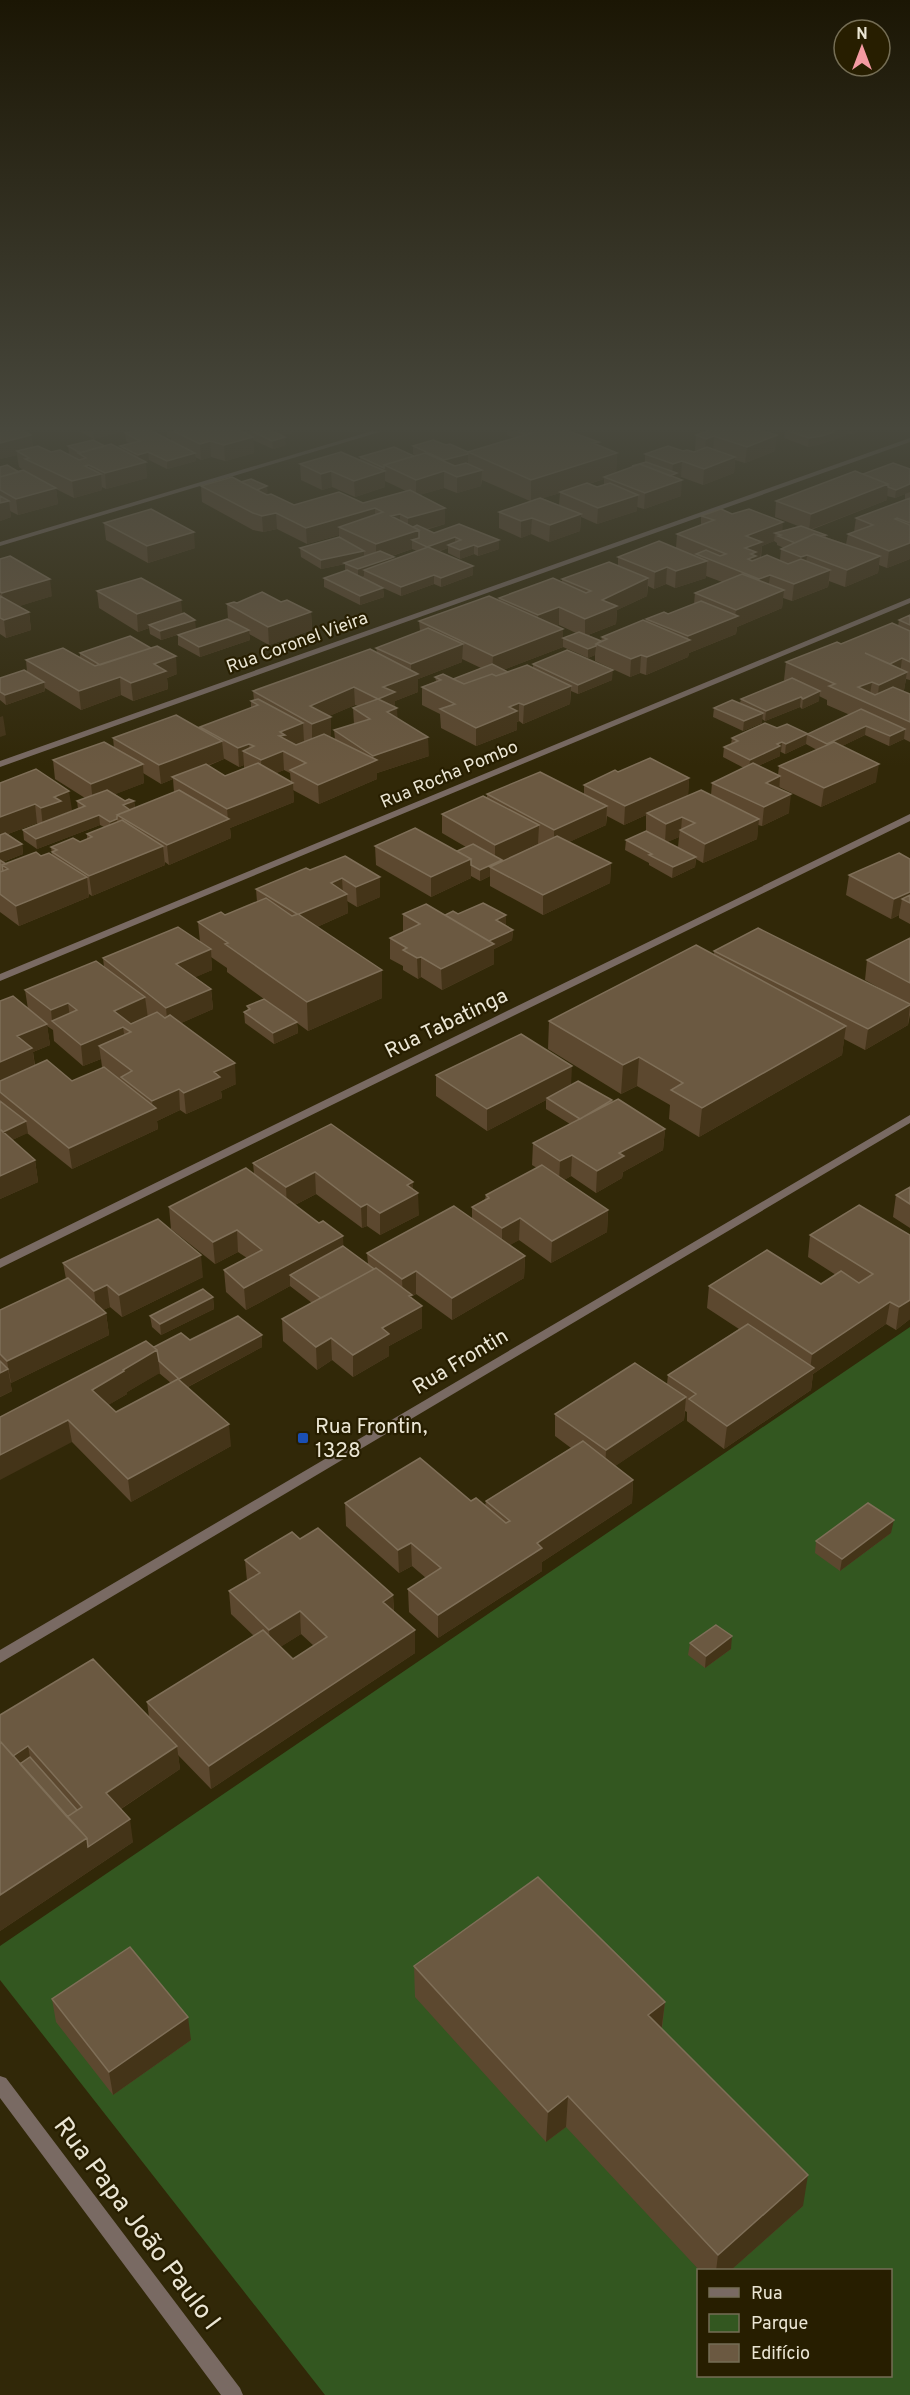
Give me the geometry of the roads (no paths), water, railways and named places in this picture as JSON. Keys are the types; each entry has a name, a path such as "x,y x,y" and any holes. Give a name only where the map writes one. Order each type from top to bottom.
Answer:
{"street":[{"name":"Rua Coronel Vieira","path":"0,764 621,543"},
{"name":"Rua Rocha Pombo","path":"0,978 910,600"},
{"name":"Rua Tabatinga","path":"0,1264 910,817"},
{"name":"Rua Frontin","path":"0,1657 910,1118"},
{"name":"Rua Papa João Paulo I","path":"0,2084 233,2395"}],"place":[{"name":"Rua Frontin, 1328","path":"303,1438"}]}
